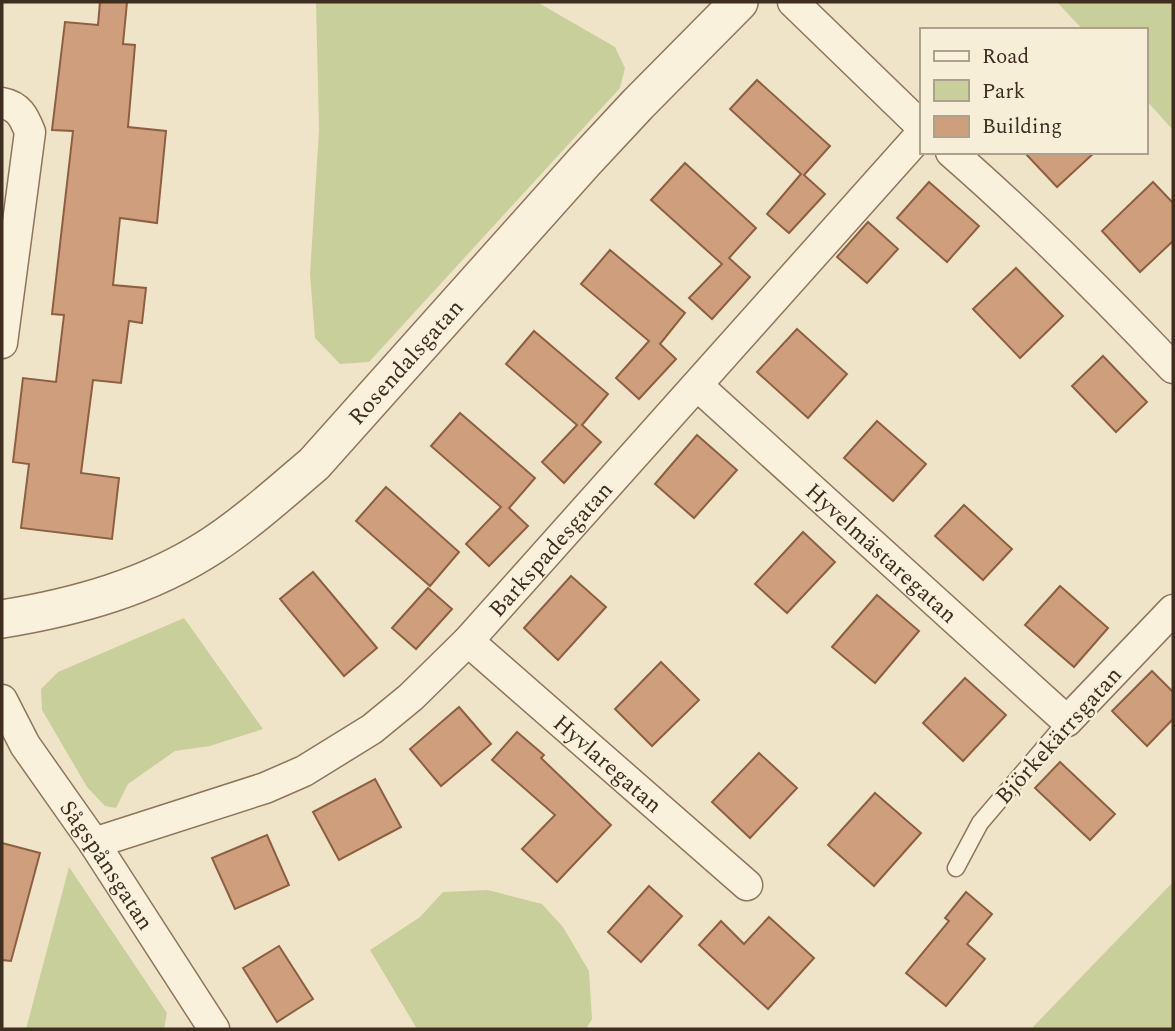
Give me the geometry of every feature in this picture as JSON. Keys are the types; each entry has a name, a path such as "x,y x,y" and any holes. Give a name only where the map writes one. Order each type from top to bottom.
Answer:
{"street":[{"name":"Rosendalsgatan","path":"2,620 89,601 164,573 213,545 263,508 314,464 584,162 739,2"},
{"path":"793,2 920,125"},
{"path":"2,103 23,114 30,132 2,343"},
{"name":"Barkspadesgatan","path":"94,844 265,788 304,771 372,729 411,696 468,641 920,135"},
{"path":"953,154 1081,272 1173,368"},
{"name":"Hyvelmästaregatan","path":"698,386 1067,721"},
{"name":"Björkekärrsgatan","path":"1067,721 1173,610"},
{"name":"Hyvlaregatan","path":"468,641 747,885"},
{"name":"Sågspånsgatan","path":"2,700 13,747 94,844 214,1029"}],"lane":[{"name":"Björkekärrsgatan","path":"956,868 980,823 1067,721"}],"green space":[{"path":"316,2 537,2 615,47 625,68 620,88 369,362 340,364 315,338 310,274 319,130"},
{"path":"1057,2 1173,2 1173,130 1147,101 1147,28 1081,28"},
{"path":"184,618 263,729 210,746 175,751 128,784 116,808 105,806 87,787 42,710 41,689 58,672"},
{"path":"69,867 167,1013 164,1029 26,1029"},
{"path":"1173,882 1173,1029 1031,1029"},
{"path":"488,890 542,904 563,927 589,971 592,1019 586,1029 417,1029 370,950 420,917 443,892"}],"building":[{"path":"100,2 127,2 123,44 135,45 128,127 166,131 157,223 120,218 113,285 146,288 142,323 129,321 121,383 93,380 81,473 119,478 112,539 21,528 29,464 13,462 23,378 56,382 64,315 52,314 73,131 52,130 65,22 98,25"},
{"path":"757,80 830,146 804,175 825,194 789,233 767,214 801,174 730,109"},
{"path":"1026,154 1093,154 1057,187"},
{"path":"685,163 756,228 729,258 750,277 712,319 689,298 722,264 651,200"},
{"path":"929,182 979,226 947,262 897,218"},
{"path":"1153,182 1173,203 1173,241 1140,272 1102,231"},
{"path":"868,222 898,249 867,283 837,257"},
{"path":"610,250 685,313 660,344 676,359 639,399 616,378 649,341 581,284"},
{"path":"1016,268 1063,316 1020,358 973,309"},
{"path":"797,329 847,374 808,418 757,372"},
{"path":"534,331 608,394 582,425 601,442 564,483 542,462 577,425 506,364"},
{"path":"1103,356 1147,402 1116,432 1072,386"},
{"path":"460,413 535,478 509,508 528,526 489,566 466,544 501,507 431,446"},
{"path":"877,421 926,464 893,501 844,458"},
{"path":"697,435 737,470 694,518 655,484"},
{"path":"386,487 459,552 430,586 356,521"},
{"path":"964,505 1012,549 983,580 935,536"},
{"path":"803,532 835,562 787,613 755,584"},
{"path":"313,572 377,648 344,676 280,599"},
{"path":"571,576 606,607 558,660 524,628"},
{"path":"1060,586 1108,628 1074,667 1025,625"},
{"path":"428,588 452,609 416,649 392,628"},
{"path":"877,595 919,631 875,683 832,647"},
{"path":"661,662 699,700 652,746 615,709"},
{"path":"1152,671 1173,692 1173,719 1147,746 1112,711"},
{"path":"965,678 1006,715 963,761 923,723"},
{"path":"459,707 491,744 441,786 410,749"},
{"path":"517,732 544,755 541,758 611,825 557,882 522,849 555,815 492,760"},
{"path":"759,753 797,788 750,838 712,802"},
{"path":"1060,762 1115,814 1090,840 1035,788"},
{"path":"375,779 401,827 339,860 313,812"},
{"path":"875,793 921,833 874,886 828,845"},
{"path":"267,835 289,885 235,909 212,858"},
{"path":"2,843 40,853 11,961 2,960"},
{"path":"649,886 682,916 641,962 608,932"},
{"path":"966,892 992,914 967,944 985,959 946,1006 906,973 949,921 945,918"},
{"path":"769,917 814,958 768,1009 699,945 721,921 744,944"},
{"path":"279,946 313,999 277,1022 243,968"}]}
